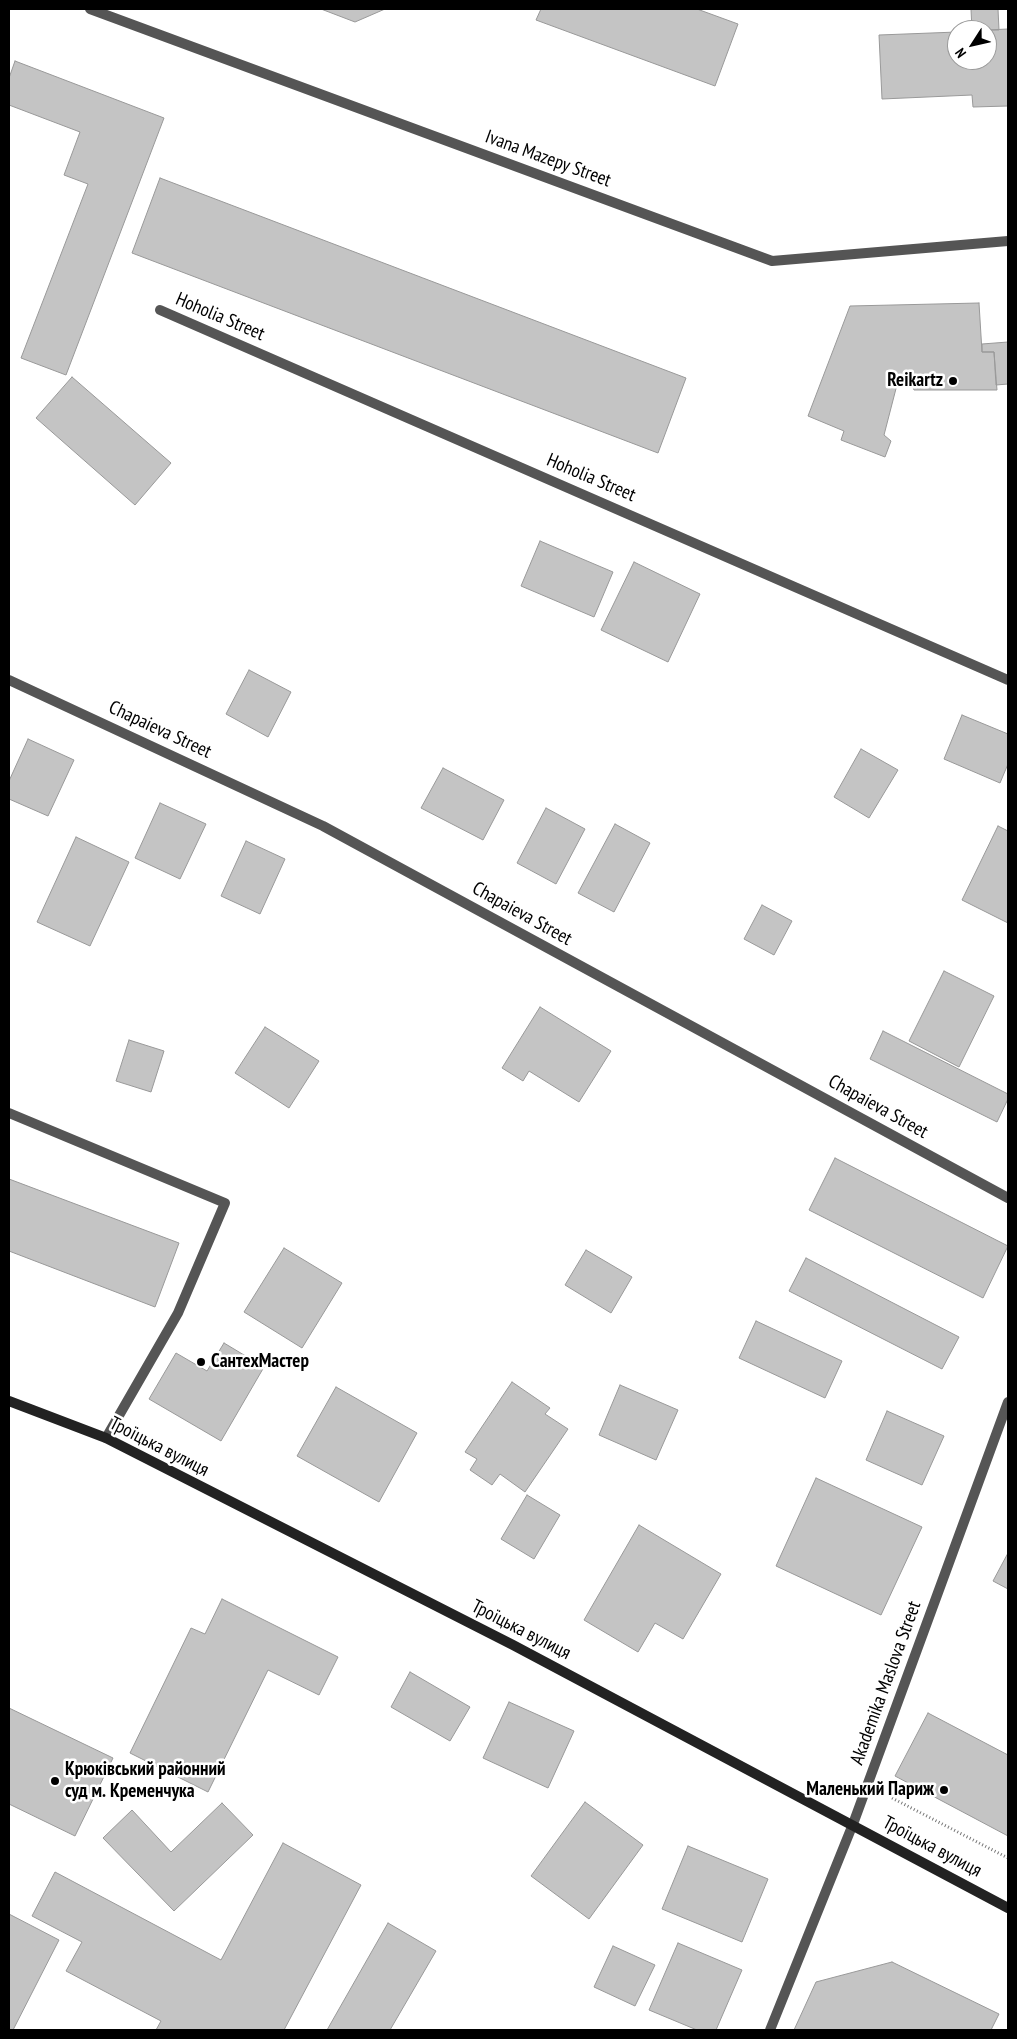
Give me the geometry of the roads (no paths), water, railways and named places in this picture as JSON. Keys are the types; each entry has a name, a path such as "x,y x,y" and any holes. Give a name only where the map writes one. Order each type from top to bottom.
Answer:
{"main road":[{"name":"Троїцька вулиця","path":"9,1401 106,1438 513,1645 1008,1908"}],"street":[{"name":"Ivana Mazepy Street","path":"90,9 772,261 1008,241"},
{"name":"Hoholia Street","path":"160,310 1008,680"},
{"name":"Chapaieva Street","path":"9,680 323,826 1008,1198"},
{"path":"9,1113 225,1203 178,1313 106,1438"},
{"name":"Akademika Maslova Street","path":"770,2030 852,1824 1008,1402"}],"place":[{"name":"Reikartz","path":"953,381"},
{"name":"СантехМастер","path":"201,1362"},
{"name":"Крюківський районний суд м. Кременчука","path":"55,1781"},
{"name":"Маленький Париж","path":"944,1790"}]}
